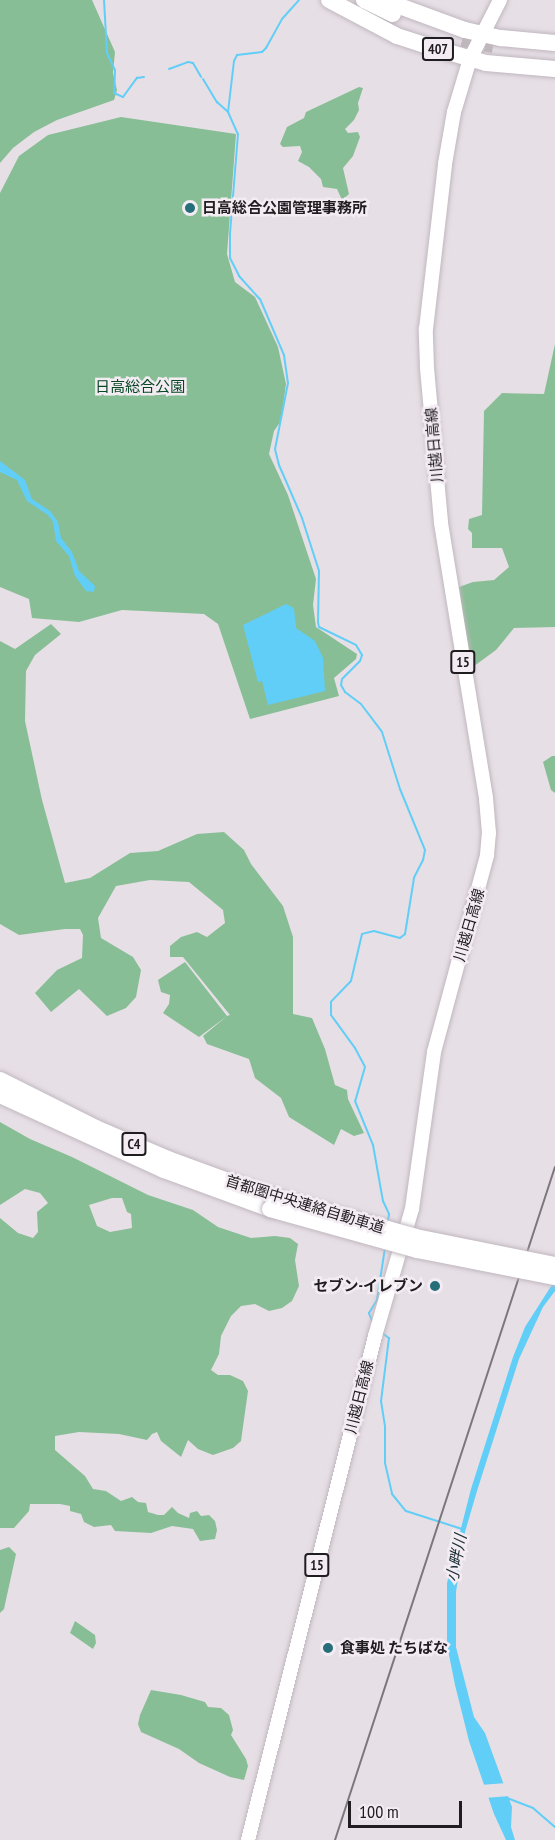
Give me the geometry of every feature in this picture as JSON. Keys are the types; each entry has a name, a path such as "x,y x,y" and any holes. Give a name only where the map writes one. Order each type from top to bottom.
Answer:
{"highway":[{"name":"407","path":"329,0 397,36 555,69"},
{"name":"407","path":"344,0 402,29 464,49"},
{"name":"407","path":"364,0 464,49"},
{"name":"407","path":"383,0 487,45 555,62"},
{"name":"407","path":"487,45 555,43"},
{"name":"407","path":"487,45 555,52"},
{"name":"首都圏中央連絡自動車道","path":"0,1080 96,1128 271,1203 416,1237 555,1265"},
{"name":"首都圏中央連絡自動車道","path":"0,1095 164,1170 417,1250 555,1277"}],"main road":[{"name":"川越日高線","path":"248,1840 377,1329 412,1209 434,1052 481,884 489,833 486,798 446,565 427,368 429,294 445,164 464,49 487,45 500,0"}],"green space":[{"path":"0,0 92,0 115,52 113,73 117,90 114,100 57,120 34,132 13,148 0,163"},
{"path":"359,87 363,88 358,103 359,110 354,120 345,129 348,133 358,132 360,137 353,156 343,168 349,194 342,200 337,189 323,187 321,179 309,167 298,161 302,152 300,146 283,147 280,144 287,127 304,118 306,112"},
{"name":"日高総合公園","path":"121,117 236,134 227,254 235,282 255,297 278,347 286,384 281,421 274,431 269,454 288,495 316,579 313,605 316,627 357,654 356,659 334,678 339,696 250,719 218,624 204,614 122,610 79,622 32,618 29,599 0,587 0,193 19,156 48,135"},
{"path":"555,344 555,627 514,628 496,650 470,669 459,587 473,582 494,580 509,567 502,548 472,548 472,533 468,529 469,519 482,515 484,411 502,393 544,394"},
{"path":"51,624 61,634 35,655 26,671 25,721 42,800 65,883 90,878 130,853 158,851 197,834 224,832 244,850 251,864 283,906 293,937 293,1014 312,1018 325,1049 335,1085 347,1090 348,1099 364,1133 354,1136 341,1129 334,1145 289,1117 281,1098 255,1078 249,1059 207,1044 203,1036 230,1015 183,957 170,957 170,946 181,937 197,932 207,937 225,923 223,910 189,882 150,880 116,886 98,918 101,938 133,957 141,970 136,997 126,1008 107,1016 79,989 51,1012 35,993 57,970 82,958 83,935 80,929 65,929 19,935 0,924 0,641 15,649"},
{"path":"555,756 555,793 551,790 543,762"},
{"path":"185,962 227,1016 199,1037 163,1013 169,1004 170,995 161,992 158,980"},
{"path":"0,1122 30,1139 148,1195 193,1210 218,1227 251,1238 275,1236 290,1238 298,1244 295,1260 299,1286 292,1301 282,1308 269,1311 255,1304 241,1306 231,1316 221,1336 219,1354 211,1370 218,1375 230,1375 243,1381 248,1391 241,1441 233,1448 213,1455 198,1449 188,1440 181,1457 161,1441 157,1432 147,1440 119,1434 79,1432 55,1436 55,1450 85,1476 93,1489 106,1491 121,1501 132,1497 138,1502 146,1503 148,1512 158,1515 164,1515 172,1507 189,1518 190,1513 197,1511 201,1516 209,1515 215,1521 217,1530 215,1539 200,1541 193,1529 172,1526 151,1533 115,1531 111,1525 94,1527 84,1522 81,1514 70,1511 70,1506 60,1504 30,1504 29,1511 14,1528 0,1528 0,1218 18,1233 33,1238 38,1232 37,1212 48,1203 40,1193 25,1189 0,1205","holes":["112,1198 122,1198 127,1212 131,1214 132,1228 110,1232 97,1226 89,1205"]},
{"path":"9,1547 16,1554 4,1609 0,1613 0,1550"},
{"path":"75,1621 95,1635 96,1643 93,1649 70,1633"},
{"path":"151,1690 205,1702 208,1707 221,1708 229,1715 233,1730 231,1735 248,1766 244,1780 230,1777 199,1763 179,1749 141,1732 138,1724 140,1715"}],"water":[{"path":"0,461 25,480 32,499 50,511 58,522 61,538 72,552 79,571 95,586 94,592 86,591 75,576 69,556 56,541 53,522 48,515 27,501 17,480 0,472"},
{"path":"286,604 294,608 296,628 315,641 323,658 325,691 268,705 262,681 258,682 243,625"},
{"name":"小畔川","path":"555,1280 555,1291 543,1307 519,1359 477,1491 465,1532 456,1592 456,1647 474,1717 485,1733 512,1807 511,1827 515,1840 506,1840 494,1814 469,1741 455,1685 447,1645 447,1583 471,1489 513,1357 525,1327"}],"pier":[{"path":"507,1783 511,1796 485,1798 480,1785"}],"waterway":[{"path":"104,0 107,53 115,70 114,93 123,97 137,78 144,77"},
{"path":"228,112 234,61 237,55 262,52 282,19 299,0"},
{"path":"169,69 188,62 193,63 201,77"},
{"path":"203,79 217,102 228,112 238,134 230,258 239,276 260,299 284,355 288,383 275,449 279,465 302,518 319,571 319,627 356,645 362,655 360,661 342,679 341,685 345,692 361,704 382,732 400,789 425,850 414,878 405,934 400,938 374,931 362,934 351,981 331,1002 331,1015 355,1048 365,1067 355,1101 373,1145 383,1201 389,1214 388,1221"},
{"path":"374,1325 369,1313 377,1300 385,1248"},
{"name":"小畔川","path":"382,1333 389,1338 381,1401 385,1427 385,1463 392,1494 406,1511 462,1529"},
{"path":"507,1798 533,1808 555,1827"}],"tunnel":[{"path":"462,39 493,45"}],"railway":[{"path":"335,1840 555,1167"}],"place":[{"name":"日高総合公園管理事務所","path":"190,208"},
{"name":"セブン-イレブン","path":"435,1286"},
{"name":"食事処 たちばな","path":"328,1648"}]}
